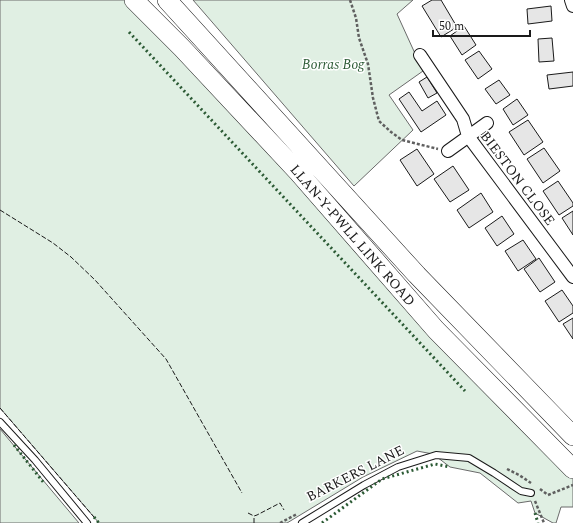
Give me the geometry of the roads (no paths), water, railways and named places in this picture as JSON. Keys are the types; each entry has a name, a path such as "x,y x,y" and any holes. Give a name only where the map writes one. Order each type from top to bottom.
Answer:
{"highway":[{"name":"LLAN-Y-PWLL LINK ROAD","path":"134,0 182,48 287,161 436,330 573,469"},
{"name":"LLAN-Y-PWLL LINK ROAD","path":"167,0 418,275 573,436"}],"street":[{"path":"571,0 573,6"},
{"name":"BIESTON CLOSE","path":"420,55 462,119 468,136 573,277"},
{"name":"BIESTON CLOSE","path":"448,151 487,123"}],"lane":[{"path":"0,422 35,460 87,523"},
{"path":"302,523 364,485 398,467 436,455 469,458 521,491 531,493"}],"park label":[{"name":"Borras Bog","path":"333,64"}]}
